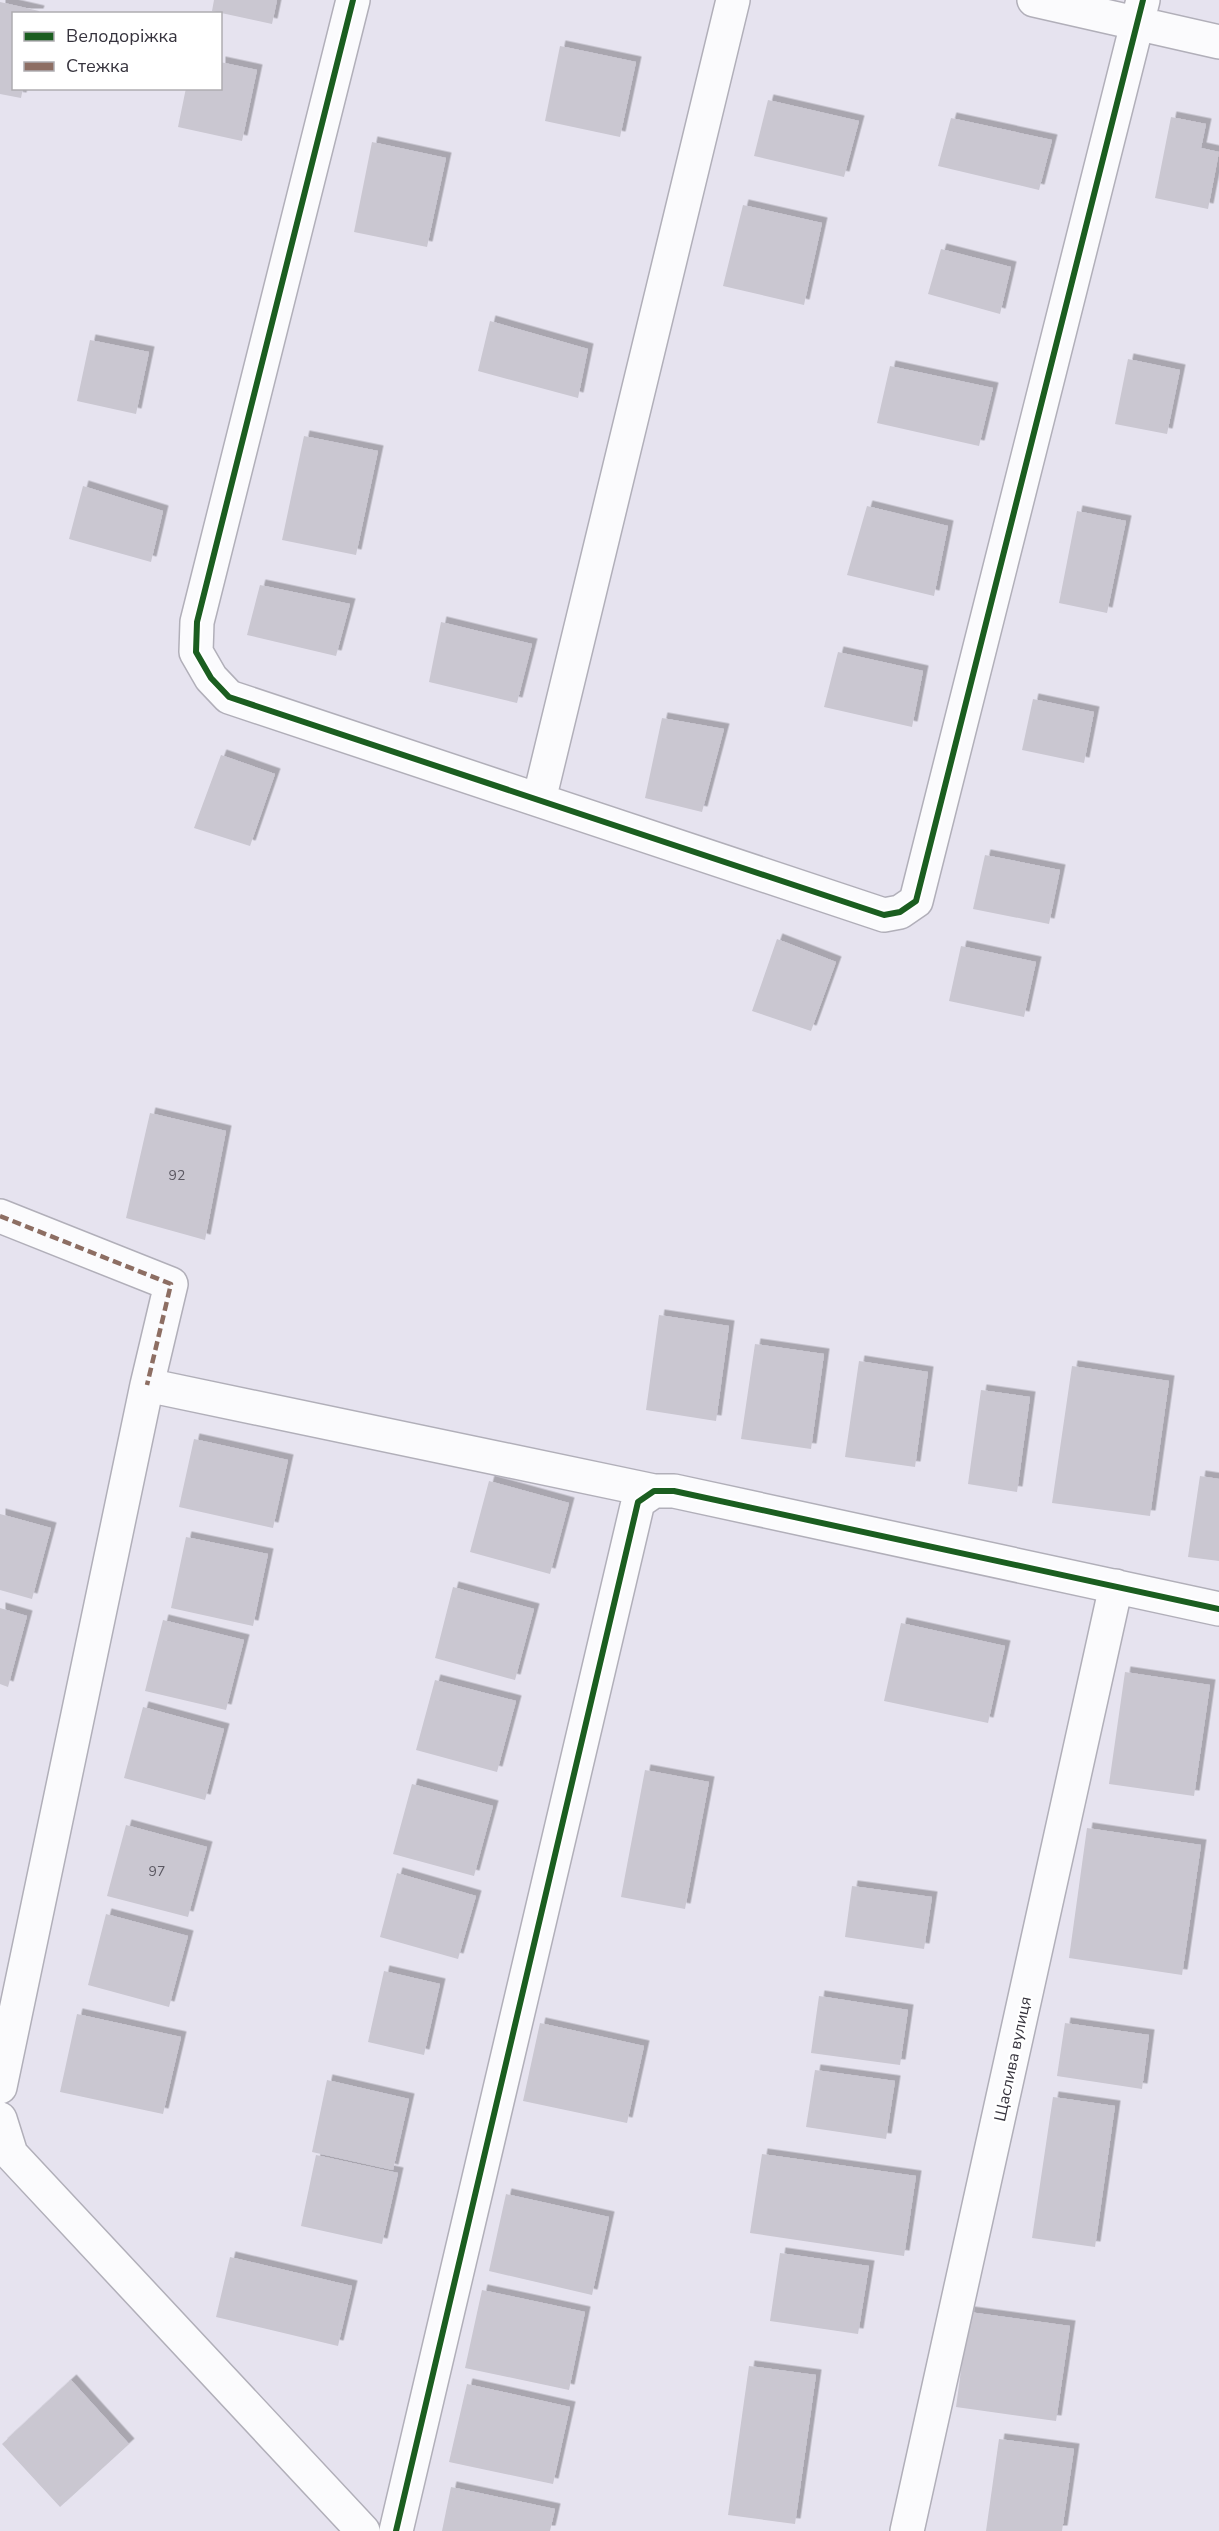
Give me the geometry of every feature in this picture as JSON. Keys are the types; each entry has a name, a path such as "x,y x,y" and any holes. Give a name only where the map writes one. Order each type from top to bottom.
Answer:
{"street":[{"path":"353,0 197,622 196,652 211,678 229,697 884,915 900,912 916,901 1140,12"},
{"path":"539,800 733,0"},
{"path":"1034,0 1140,12 1219,42"},
{"path":"0,1216 171,1284 147,1385 0,2087"},
{"path":"147,1385 654,1491 674,1491 1219,1609"},
{"path":"396,2531 638,1502 654,1491"},
{"name":"Щаслива вулиця","path":"908,2531 1116,1586"},
{"path":"0,2119 11,2154 363,2531"}],"building":[{"path":"214,0 277,0 272,24 212,11"},
{"path":"0,2 39,11 12,12 12,90 23,90 21,98 0,94"},
{"path":"560,46 636,62 620,137 545,121"},
{"path":"222,62 257,70 242,141 178,127 186,90 222,90"},
{"path":"768,100 859,121 844,177 754,156"},
{"path":"1171,117 1206,124 1201,148 1219,152 1208,209 1155,198"},
{"path":"951,118 1052,140 1039,190 938,166"},
{"path":"372,142 446,158 427,247 354,232"},
{"path":"743,205 822,223 804,305 723,286"},
{"path":"941,249 1011,267 1000,314 928,294"},
{"path":"490,321 588,349 578,398 478,371"},
{"path":"90,340 149,352 136,414 77,401"},
{"path":"1128,359 1180,370 1167,434 1115,424"},
{"path":"890,366 993,388 979,446 877,423"},
{"path":"304,436 378,451 356,555 282,540"},
{"path":"83,486 163,511 151,562 69,539"},
{"path":"867,506 948,526 934,596 847,575"},
{"path":"1077,511 1126,521 1107,613 1059,603"},
{"path":"260,585 350,604 336,656 247,635"},
{"path":"441,622 532,644 517,703 429,682"},
{"path":"838,652 923,671 912,727 824,707"},
{"path":"1033,699 1094,712 1084,763 1022,750"},
{"path":"662,718 724,729 702,812 645,798"},
{"path":"221,755 275,774 250,846 194,828"},
{"path":"985,855 1060,870 1049,924 973,909"},
{"path":"777,939 836,962 811,1031 752,1011"},
{"path":"961,946 1036,962 1024,1017 949,1001"},
{"path":"150,1113 226,1131 205,1240 126,1218"},
{"path":"659,1315 729,1326 716,1421 646,1410"},
{"path":"755,1344 824,1354 811,1449 741,1439"},
{"path":"859,1361 928,1372 915,1467 845,1457"},
{"path":"1072,1366 1169,1381 1150,1516 1052,1503"},
{"path":"981,1390 1030,1397 1017,1492 968,1484"},
{"path":"194,1439 288,1460 273,1528 179,1507"},
{"path":"1200,1476 1219,1479 1219,1561 1188,1557"},
{"path":"489,1481 569,1503 550,1574 470,1552"},
{"path":"0,1514 51,1528 32,1599 0,1590"},
{"path":"186,1537 268,1554 253,1626 171,1608"},
{"path":"453,1587 534,1609 515,1680 435,1658"},
{"path":"0,1608 27,1616 8,1687 0,1684"},
{"path":"163,1620 244,1640 226,1710 145,1691"},
{"path":"901,1623 1005,1646 988,1723 884,1701"},
{"path":"1125,1672 1210,1685 1194,1796 1109,1784"},
{"path":"435,1680 516,1701 497,1772 416,1750"},
{"path":"143,1707 224,1729 205,1800 124,1778"},
{"path":"645,1770 709,1782 685,1909 621,1897"},
{"path":"412,1784 493,1806 474,1876 393,1854"},
{"path":"126,1825 207,1847 188,1917 107,1896"},
{"path":"1087,1828 1201,1845 1182,1975 1069,1958"},
{"path":"397,1873 476,1896 458,1959 380,1937"},
{"path":"852,1886 932,1897 924,1949 845,1937"},
{"path":"106,1914 188,1936 169,2007 88,1985"},
{"path":"384,1971 440,1984 424,2055 368,2042"},
{"path":"819,1996 908,2010 900,2065 811,2053"},
{"path":"77,2014 181,2037 163,2114 60,2092"},
{"path":"540,2023 644,2046 627,2123 523,2101"},
{"path":"1065,2023 1149,2035 1142,2089 1057,2076"},
{"path":"815,2070 895,2081 886,2139 806,2127"},
{"path":"327,2080 409,2099 393,2170 312,2152"},
{"path":"1053,2097 1115,2106 1095,2247 1032,2238"},
{"path":"762,2154 916,2176 904,2256 750,2233"},
{"path":"316,2155 398,2173 382,2244 301,2226"},
{"path":"506,2194 609,2217 592,2295 489,2271"},
{"path":"780,2253 869,2266 858,2334 770,2321"},
{"path":"230,2257 352,2286 338,2346 216,2317"},
{"path":"482,2290 585,2312 569,2390 465,2368"},
{"path":"969,2312 1070,2326 1056,2421 956,2407"},
{"path":"749,2366 816,2375 795,2524 728,2515"},
{"path":"71,2380 129,2444 60,2507 2,2444"},
{"path":"467,2384 570,2407 553,2484 449,2462"},
{"path":"999,2439 1074,2449 1062,2531 986,2531"},
{"path":"451,2487 555,2509 550,2531 442,2531"}],"marked path":[{"path":"0,1216 171,1284 147,1385"}],"cycle path":[{"path":"353,0 197,622 196,652 211,678 229,697 884,915 900,912 916,901 1143,0"},
{"path":"396,2531 638,1502 654,1491 674,1491 1219,1609"}]}
